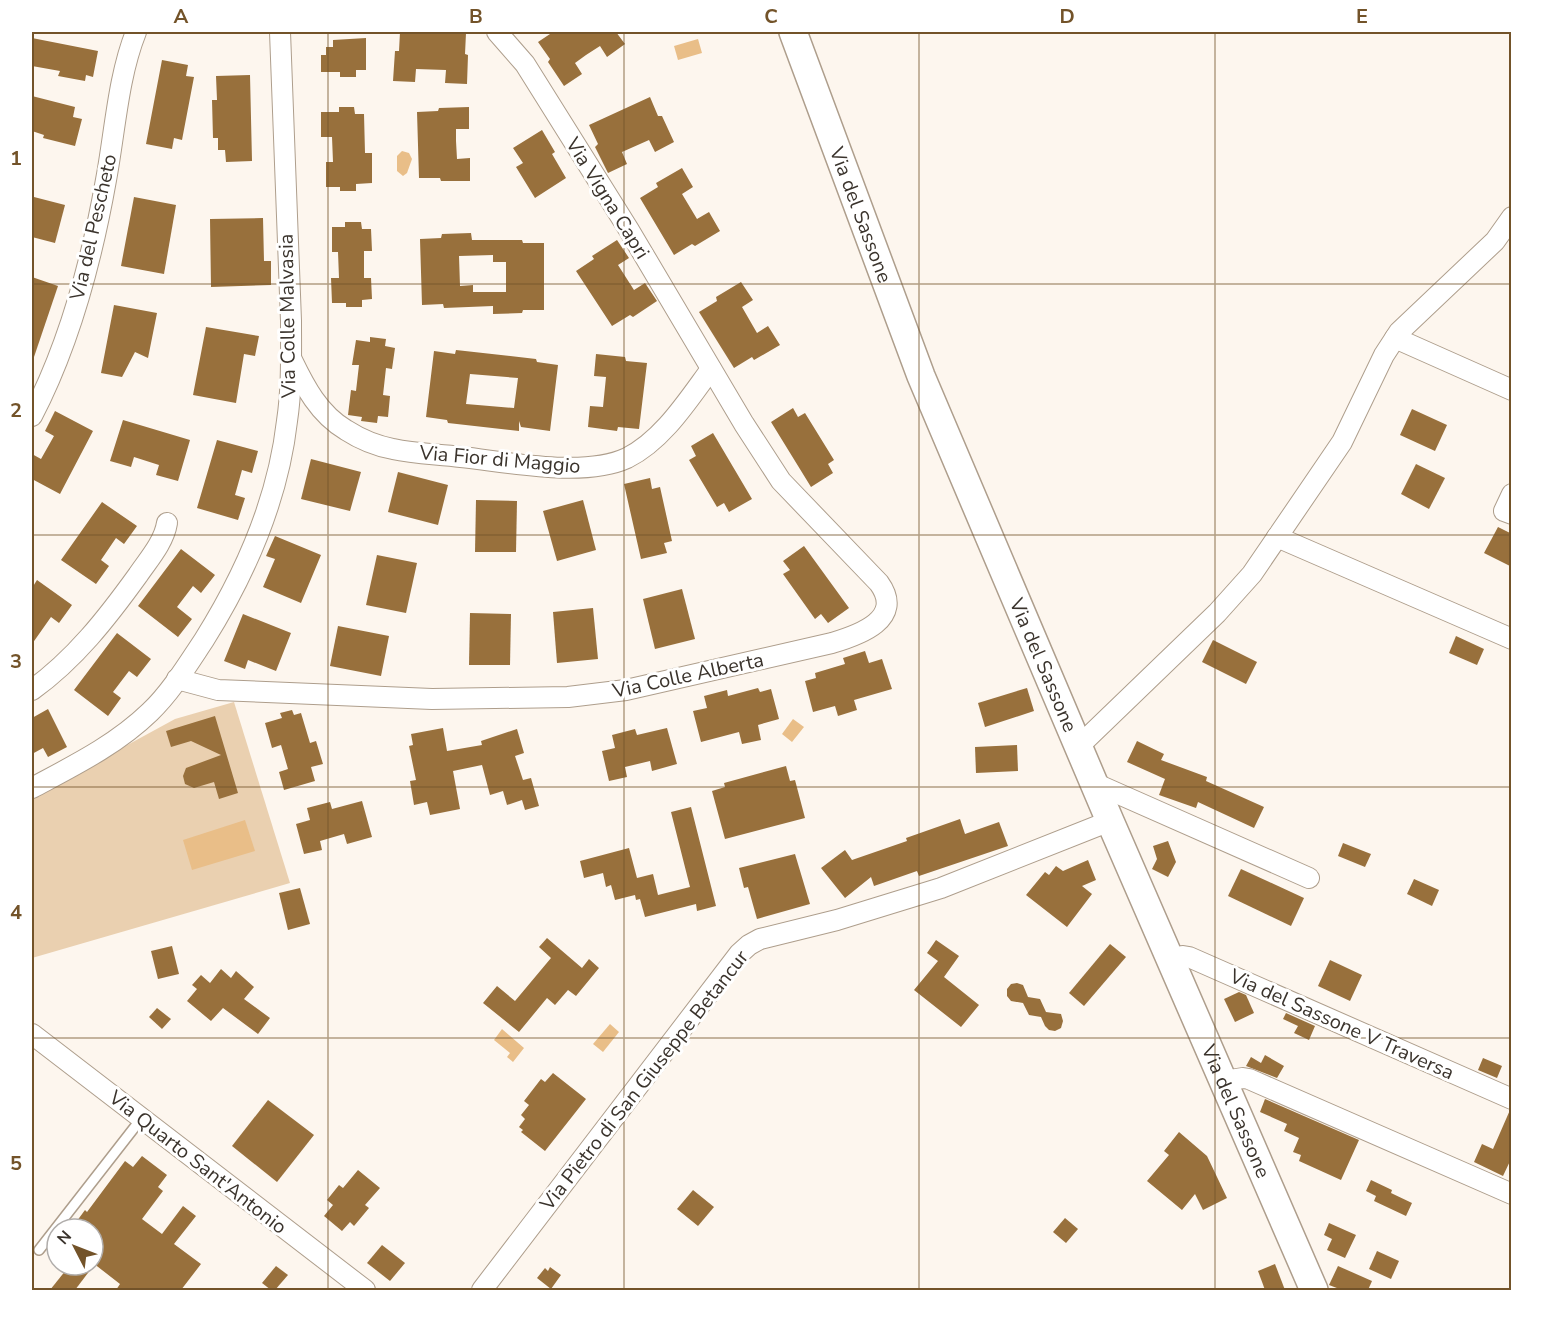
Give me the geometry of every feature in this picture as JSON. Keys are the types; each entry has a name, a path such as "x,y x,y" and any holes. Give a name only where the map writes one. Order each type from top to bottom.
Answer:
{"main road":[{"name":"Via del Sassone","path":"793,32 921,376 1110,821 1314,1290"}],"street":[{"name":"Via del Pescheto","path":"32,416 39,385 82,287 106,183 125,72 136,32"},
{"name":"Via Colle Malvasia","path":"32,788 82,762 151,712 177,679 226,603 255,546 284,443 291,357 280,32"},
{"name":"Via Vigna Capri","path":"497,32 525,64 629,230 711,369"},
{"path":"1079,746 1217,613 1252,574 1342,442 1384,355 1395,338 1414,316 1495,241 1512,217"},
{"path":"1395,338 1512,390"},
{"name":"Via Fior di Maggio","path":"291,357 303,383 317,405 330,419 367,441 404,450 536,466 589,468 616,462 643,448 677,414 711,369"},
{"name":"Via Colle Alberta","path":"177,679 218,690 432,699 568,697 626,690 832,643 863,632 885,613 887,602 885,592 781,481 711,369"},
{"path":"1512,494 1504,511 1512,514"},
{"path":"32,690 68,660 112,610 151,557 165,533 167,523"},
{"path":"1277,537 1512,639"},
{"path":"1094,783 1309,878"},
{"name":"Via Pietro di San Giuseppe Betancur","path":"482,1290 739,954 749,945 760,939 837,920 965,880 1110,821"},
{"name":"Via del Sassone V Traversa","path":"1171,959 1189,957 1512,1099"},
{"name":"Via Quarto Sant'Antonio","path":"32,1034 365,1290"},
{"path":"1224,1081 1249,1079 1512,1194"}],"lane":[{"path":"39,1250 141,1119"}],"shaded area":[{"path":"698,39 702,53 678,60 674,46"},
{"path":"402,151 409,153 412,159 407,173 403,176 397,171 397,156"},
{"path":"234,702 290,883 32,958 32,797 175,719"},
{"path":"793,719 804,727 792,742 782,734"},
{"path":"245,820 255,851 192,870 183,840"},
{"path":"610,1024 619,1032 603,1052 593,1044"},
{"path":"502,1029 524,1048 513,1062 507,1057 510,1053 494,1040"}],"building":[{"path":"400,32 466,33 467,84 445,83 446,70 416,69 415,82 393,81 395,51 399,51"},
{"path":"553,32 616,32 625,44 607,57 600,46 586,55 575,63 582,74 564,86 538,42"},
{"path":"32,38 98,51 93,77 86,75 85,81 58,76 60,71 32,66"},
{"path":"366,38 366,70 356,70 356,77 340,77 340,72 321,72 321,55 326,55 326,47 333,47 333,40"},
{"path":"162,60 188,65 186,76 194,77 182,140 174,138 172,149 146,144"},
{"path":"250,75 252,161 226,162 225,150 218,150 218,138 213,138 212,100 217,100 216,76"},
{"path":"32,96 75,107 73,117 82,119 75,146 43,138 44,135 32,131"},
{"path":"650,97 658,116 662,116 674,142 655,152 649,140 622,152 627,164 608,173 595,147 598,144 589,125"},
{"path":"339,107 354,107 355,114 364,114 365,153 372,153 372,183 356,184 356,191 340,191 340,187 326,187 326,162 333,162 332,137 321,137 321,112 339,112"},
{"path":"469,107 469,129 456,129 456,141 457,159 470,158 470,181 419,178 417,112 438,111 439,108"},
{"path":"542,130 566,178 535,198 516,167 523,163 513,148"},
{"path":"682,168 693,187 682,194 697,219 709,212 720,231 674,255 640,198 658,187 656,183"},
{"path":"34,197 65,205 55,243 32,237"},
{"path":"134,197 176,205 164,274 121,266"},
{"path":"263,218 264,261 271,261 271,285 211,287 210,219"},
{"path":"345,222 361,222 362,229 371,229 372,251 364,251 364,278 371,278 372,299 362,300 362,307 346,307 346,303 332,303 331,278 339,278 338,252 332,252 332,227 345,227"},
{"path":"471,233 472,240 522,240 523,243 544,243 544,310 493,314 493,306 444,308 443,304 422,305 420,239 441,238 442,234","holes":["493,255 493,262 506,262 506,292 473,292 473,285 460,286 459,256"]},
{"path":"617,240 629,258 618,265 634,290 645,283 657,301 633,317 630,315 612,326 576,271 594,259 592,256"},
{"path":"32,277 58,286 34,357 32,357"},
{"path":"741,282 753,300 742,307 757,333 768,326 780,345 734,368 699,312 717,301 716,297"},
{"path":"114,305 157,313 148,358 135,352 122,377 101,373"},
{"path":"206,327 259,336 255,356 244,354 236,403 193,395"},
{"path":"370,337 386,339 385,346 395,348 392,369 386,368 383,395 390,396 388,417 378,416 377,423 361,421 362,417 348,415 351,390 356,391 359,365 352,365 356,340 370,342"},
{"path":"456,350 536,359 537,362 558,365 550,431 521,427 519,421 519,431 448,423 447,420 426,417 434,351 455,354","holes":["470,374 518,378 514,408 466,404"]},
{"path":"596,354 625,357 626,361 647,363 639,429 618,427 617,431 588,427 590,406 603,407 606,377 594,376"},
{"path":"793,408 798,417 805,413 834,460 828,464 833,473 811,487 771,422"},
{"path":"1412,409 1447,425 1435,451 1400,435"},
{"path":"55,411 93,431 60,494 32,479 32,454 41,459 54,436 45,431"},
{"path":"123,420 190,440 178,481 156,475 159,465 134,457 131,467 110,461"},
{"path":"713,433 752,499 729,512 724,503 717,507 689,460 696,456 691,446"},
{"path":"217,440 258,451 252,473 242,470 235,495 245,498 238,520 197,508"},
{"path":"311,459 361,472 350,511 301,499"},
{"path":"1416,464 1445,478 1429,509 1401,494"},
{"path":"398,472 448,485 438,525 388,512"},
{"path":"650,478 652,489 660,487 672,541 664,543 667,553 641,559 624,484"},
{"path":"476,500 517,501 516,552 475,552"},
{"path":"583,500 596,550 557,561 543,511"},
{"path":"102,502 137,526 124,544 116,538 101,560 109,566 96,584 61,560"},
{"path":"1498,527 1512,534 1512,567 1484,553"},
{"path":"275,536 321,555 301,603 263,587 275,559 266,556"},
{"path":"804,546 849,608 828,623 821,614 815,619 783,574 790,570 783,561"},
{"path":"181,549 215,575 201,593 193,586 177,607 192,619 178,637 138,606"},
{"path":"377,555 417,563 406,613 366,605"},
{"path":"37,580 72,605 59,623 51,617 32,644 32,588"},
{"path":"682,589 695,639 655,649 643,599"},
{"path":"593,608 598,659 557,663 553,612"},
{"path":"470,613 511,614 510,665 469,665"},
{"path":"243,614 291,633 276,671 248,660 245,669 224,661"},
{"path":"338,626 389,636 381,676 330,666"},
{"path":"117,633 151,659 137,677 129,671 113,692 121,698 108,716 74,690"},
{"path":"1456,636 1484,649 1477,665 1449,653"},
{"path":"1213,640 1257,662 1246,684 1202,662"},
{"path":"865,651 869,663 882,659 892,689 854,700 857,710 838,716 835,706 813,712 805,681 816,678 815,673 845,664 843,658"},
{"path":"758,688 760,692 771,689 779,719 758,725 761,740 742,744 739,732 701,742 693,711 707,708 704,696 727,690 728,696"},
{"path":"1027,688 1034,711 985,727 978,703"},
{"path":"48,709 67,747 48,757 43,748 32,754 32,718"},
{"path":"292,710 294,715 301,713 310,743 316,741 323,764 311,767 315,781 284,790 279,772 288,769 281,745 272,748 265,723 282,718 280,713"},
{"path":"215,716 238,793 219,799 214,782 194,788 185,784 183,776 186,768 221,755 191,741 171,747 166,731"},
{"path":"443,728 447,751 482,745 481,741 517,729 524,753 515,756 523,780 531,778 539,806 525,810 522,800 507,805 503,791 490,795 482,765 453,771 460,809 430,815 427,802 414,805 410,781 416,780 409,746 413,745 411,734"},
{"path":"667,728 677,764 652,771 650,761 625,767 627,777 609,781 602,751 615,748 612,735 635,729 637,735"},
{"path":"1137,741 1164,754 1161,760 1207,777 1206,781 1264,807 1254,828 1198,802 1196,808 1159,795 1165,779 1127,762"},
{"path":"1017,745 1018,771 976,773 975,747"},
{"path":"786,766 790,781 795,780 805,818 725,839 712,791 725,787 724,783"},
{"path":"362,801 372,837 347,844 344,834 320,841 322,850 304,854 296,824 310,820 307,808 330,802 332,809"},
{"path":"691,807 716,906 697,911 696,904 645,917 640,899 636,900 635,895 615,900 611,885 606,887 603,873 584,878 580,861 629,848 637,878 653,874 658,895 690,887 671,812"},
{"path":"960,819 965,834 999,822 1008,846 919,876 917,871 874,886 871,877 845,898 821,868 845,850 852,860"},
{"path":"1168,841 1176,862 1168,877 1152,869 1157,859 1153,846"},
{"path":"1343,843 1371,854 1365,867 1338,856"},
{"path":"795,854 810,904 757,919 748,887 744,888 739,868"},
{"path":"1088,860 1096,880 1082,886 1092,894 1067,927 1026,895 1045,872 1049,875 1056,866 1063,871"},
{"path":"1241,869 1304,898 1291,926 1228,896"},
{"path":"1414,879 1439,890 1432,906 1407,894"},
{"path":"300,888 310,924 288,930 279,893"},
{"path":"547,938 582,968 589,959 599,968 576,996 568,990 555,1005 547,998 519,1032 483,1003 497,986 515,1001 551,958 539,947"},
{"path":"936,940 959,956 944,977 979,1005 961,1027 914,990 938,961 927,953"},
{"path":"1110,944 1126,957 1084,1006 1069,993"},
{"path":"172,946 179,974 158,979 151,951"},
{"path":"1330,960 1362,975 1350,1001 1318,986"},
{"path":"221,969 231,978 236,971 254,987 244,999 270,1018 258,1034 223,1008 211,1021 187,1001 197,989 192,985 201,975 210,983"},
{"path":"1011,984 1023,985 1028,997 1040,999 1046,1012 1061,1014 1063,1021 1061,1028 1055,1031 1049,1030 1041,1017 1029,1015 1023,1003 1011,1001 1007,996 1007,989"},
{"path":"1239,992 1246,995 1254,1013 1235,1022 1224,999"},
{"path":"157,1008 171,1019 162,1029 149,1017"},
{"path":"1286,1013 1315,1026 1309,1040 1294,1033 1298,1026 1283,1019"},
{"path":"1265,1055 1284,1066 1277,1078 1246,1066 1251,1057 1261,1063"},
{"path":"1483,1058 1502,1066 1497,1078 1478,1070"},
{"path":"553,1073 586,1099 545,1151 521,1132 523,1130 519,1127 525,1119 521,1115 529,1105 524,1101 541,1079 545,1082"},
{"path":"1265,1099 1359,1140 1341,1180 1299,1161 1301,1155 1293,1152 1299,1138 1284,1131 1287,1124 1260,1112"},
{"path":"268,1100 314,1135 277,1182 232,1146"},
{"path":"1510,1110 1512,1111 1512,1157 1503,1176 1474,1162 1482,1144 1493,1149"},
{"path":"1179,1132 1207,1156 1227,1198 1203,1210 1195,1194 1182,1210 1147,1181 1169,1155 1164,1151"},
{"path":"142,1156 167,1175 158,1187 163,1191 142,1219 162,1234 183,1206 196,1216 174,1244 201,1264 181,1290 116,1290 120,1284 105,1272 105,1217 80,1217 85,1210 87,1212 125,1161 133,1167"},
{"path":"358,1170 380,1188 365,1205 369,1208 354,1226 350,1222 342,1231 324,1216 333,1205 327,1200 339,1185 343,1188"},
{"path":"1371,1180 1412,1203 1406,1216 1374,1201 1376,1196 1366,1191"},
{"path":"693,1190 714,1207 698,1226 677,1209"},
{"path":"1065,1218 1078,1229 1066,1243 1053,1232"},
{"path":"1329,1223 1356,1235 1345,1258 1327,1250 1332,1239 1324,1235"},
{"path":"382,1245 405,1263 390,1281 367,1263"},
{"path":"1377,1251 1399,1261 1391,1279 1369,1269"},
{"path":"1275,1264 1285,1290 1265,1290 1258,1271"},
{"path":"276,1266 288,1275 275,1290 271,1290 262,1283"},
{"path":"1338,1266 1372,1281 1368,1290 1342,1290 1329,1285"},
{"path":"550,1267 561,1275 551,1289 537,1278 545,1268 548,1271"},
{"path":"60,1277 85,1277 75,1290 50,1290"}]}
